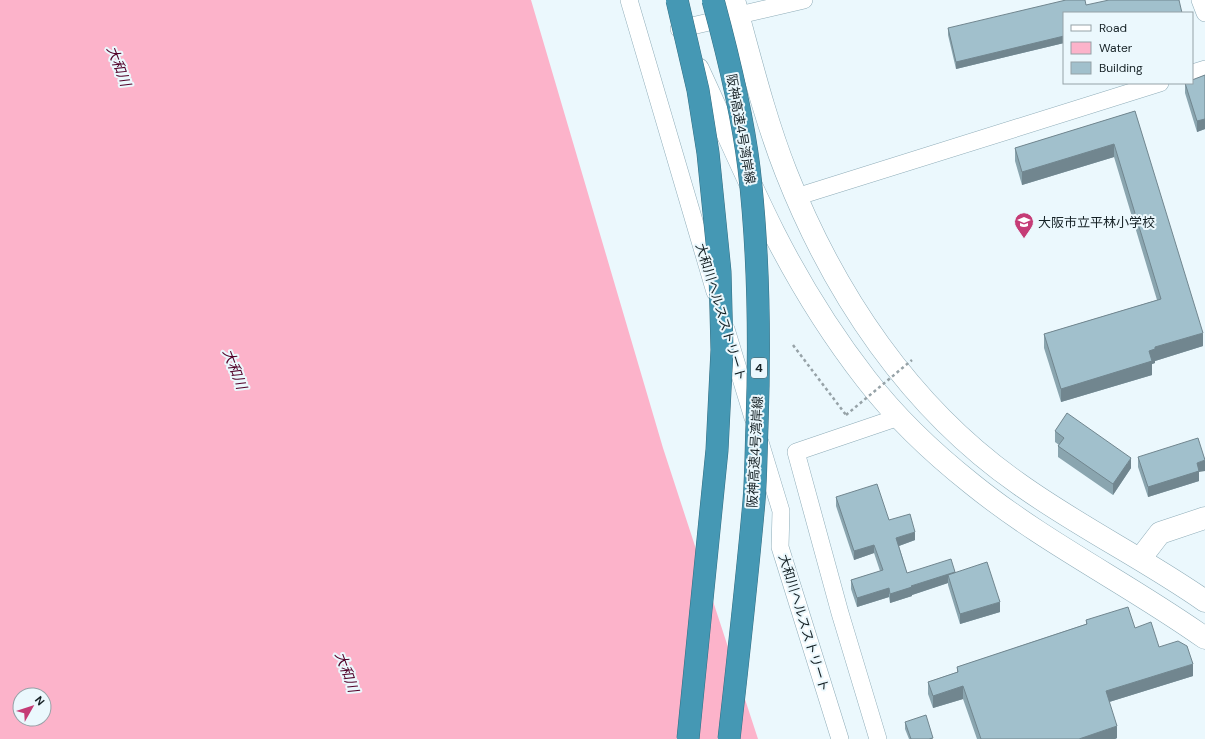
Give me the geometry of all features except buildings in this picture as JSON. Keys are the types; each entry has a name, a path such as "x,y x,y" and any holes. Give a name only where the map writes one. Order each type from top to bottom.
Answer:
{"highway":[{"path":"677,0 698,90 708,153 720,272 722,350 718,450 688,739"},
{"name":"阪神高速4号湾岸線","path":"713,0 725,43 749,166 758,279 759,373 754,499 729,739"}],"street":[{"name":"大和川ヘルスストリート","path":"629,0 781,511 780,547 840,739"},
{"path":"667,0 774,233 807,292 841,345 867,381 899,417 935,453 1006,510 1177,618 1205,638"},
{"path":"680,29 736,7 804,0"},
{"path":"1200,0 1205,13"},
{"path":"736,7 771,131 796,197 841,288 872,336 906,381 941,418 979,453 1018,484 1205,601"},
{"path":"1193,73 1205,69"},
{"path":"796,197 1157,84"},
{"path":"878,739 840,613 796,452 899,417"},
{"path":"1140,559 1160,533 1205,518"}],"path":[{"path":"793,345 846,415 912,360"}],"water":[{"name":"大和川","path":"0,0 531,0 663,448 758,739 0,739"}],"place":[{"name":"大阪市立平林小学校","path":"1024,239"}]}
